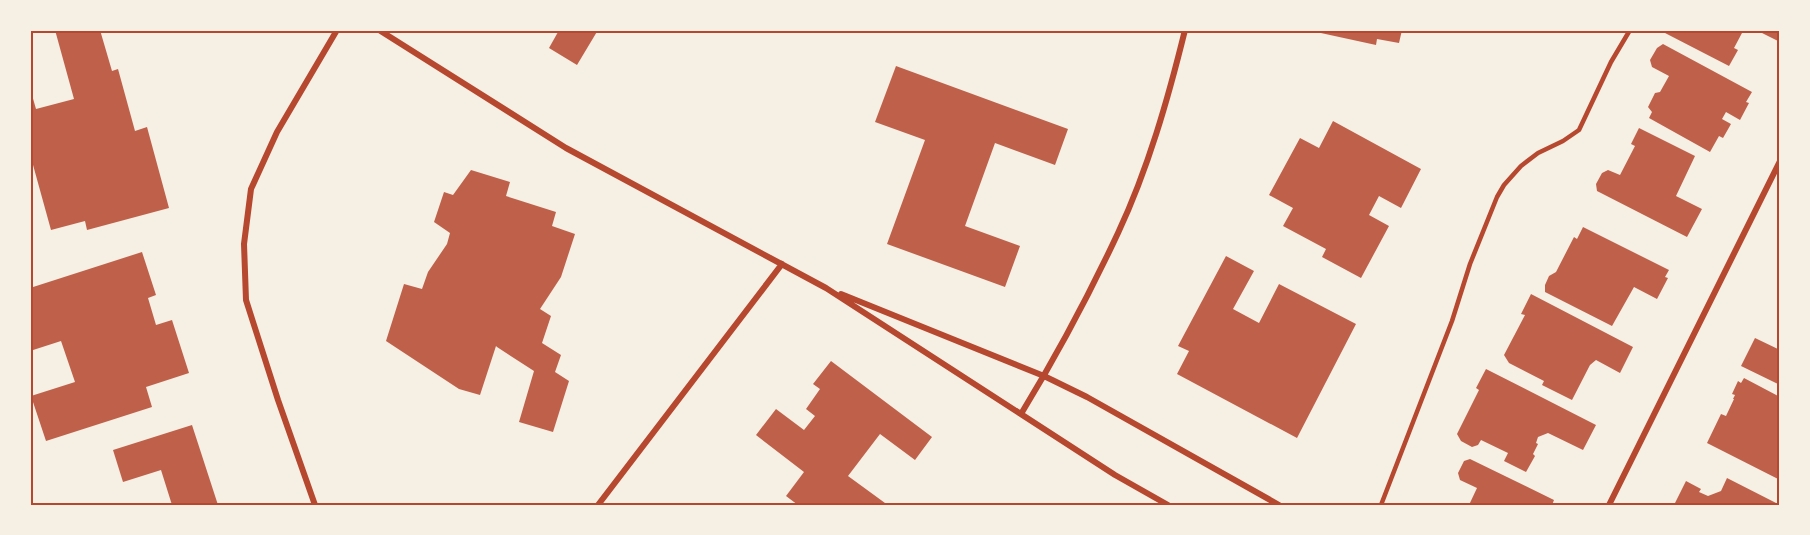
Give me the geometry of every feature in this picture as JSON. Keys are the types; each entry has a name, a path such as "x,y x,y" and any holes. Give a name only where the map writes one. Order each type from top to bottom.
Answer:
{"street":[{"path":"315,505 246,300 244,244 251,189 277,132 337,30"},
{"path":"379,30 566,148 826,288 1114,474 1168,505"},
{"path":"1021,414 1072,326 1119,231 1153,143 1185,30"},
{"path":"1609,505 1780,161"},
{"path":"598,505 782,264"},
{"path":"826,288 1044,376 1087,397 1279,505"}],"lane":[{"path":"1381,505 1497,197 1504,185 1521,166 1538,153 1579,130 1611,62 1630,30"}],"building":[{"path":"55,30 100,30 112,71 118,69 135,131 147,127 169,208 87,230 85,221 51,230 30,154 30,88 36,109 74,99"},
{"path":"555,30 598,30 577,65 549,48 558,32"},
{"path":"1307,30 1402,30 1399,43 1377,39 1376,45"},
{"path":"1664,30 1740,30 1742,33 1734,48 1738,50 1729,66 1665,33"},
{"path":"1756,30 1780,30 1780,42"},
{"path":"1663,44 1752,92 1740,120 1726,112 1722,119 1731,124 1723,138 1719,136 1710,152 1649,118 1652,112 1648,107 1655,93 1660,92 1669,76 1652,67 1650,60 1657,48"},
{"path":"896,66 1068,129 1055,165 995,143 965,226 1020,246 1005,287 887,244 925,140 875,122"},
{"path":"1333,121 1421,169 1401,208 1379,196 1369,215 1389,226 1361,278 1322,257 1326,249 1283,226 1293,208 1269,195 1300,138 1319,148"},
{"path":"1639,128 1695,156 1676,196 1702,209 1687,237 1597,191 1596,184 1602,173 1608,170 1620,175 1635,146 1631,144"},
{"path":"471,170 510,182 506,196 556,212 552,226 575,234 561,277 540,309 551,316 542,343 561,355 555,372 569,381 553,432 519,422 534,371 496,346 480,395 459,389 386,341 404,284 422,289 428,272 447,244 450,233 434,222 444,192 453,195"},
{"path":"1583,227 1669,270 1665,277 1668,278 1657,299 1634,287 1612,326 1545,292 1549,276 1556,272 1574,237 1577,239"},
{"path":"142,252 156,295 148,298 156,325 172,320 189,373 146,387 152,407 46,441 31,396 75,382 61,341 30,351 30,288"},
{"path":"1226,256 1254,271 1233,309 1259,323 1279,284 1356,324 1297,438 1177,374 1189,351 1178,346"},
{"path":"1531,294 1633,347 1620,373 1596,360 1590,365 1572,400 1542,385 1544,381 1509,363 1504,355 1525,315 1521,314"},
{"path":"1755,338 1780,350 1780,385 1741,366"},
{"path":"831,361 932,437 915,460 880,434 848,476 885,503 883,505 798,505 786,496 804,472 756,435 776,409 804,430 815,416 806,409 820,389 813,384"},
{"path":"1486,369 1596,425 1583,450 1548,433 1538,437 1536,443 1538,444 1533,454 1535,456 1526,472 1504,461 1508,453 1481,440 1478,445 1472,447 1461,441 1457,434 1479,390 1476,388"},
{"path":"1744,378 1780,397 1780,480 1707,443 1721,414 1726,416 1734,399 1735,395 1732,394 1738,381 1741,383"},
{"path":"192,425 218,505 172,505 161,470 123,482 113,450"},
{"path":"1470,459 1554,500 1552,505 1469,505 1477,488 1460,480 1458,473 1464,461"},
{"path":"1727,478 1780,505 1674,505 1686,481 1701,489 1699,492 1708,496 1721,491"}]}
